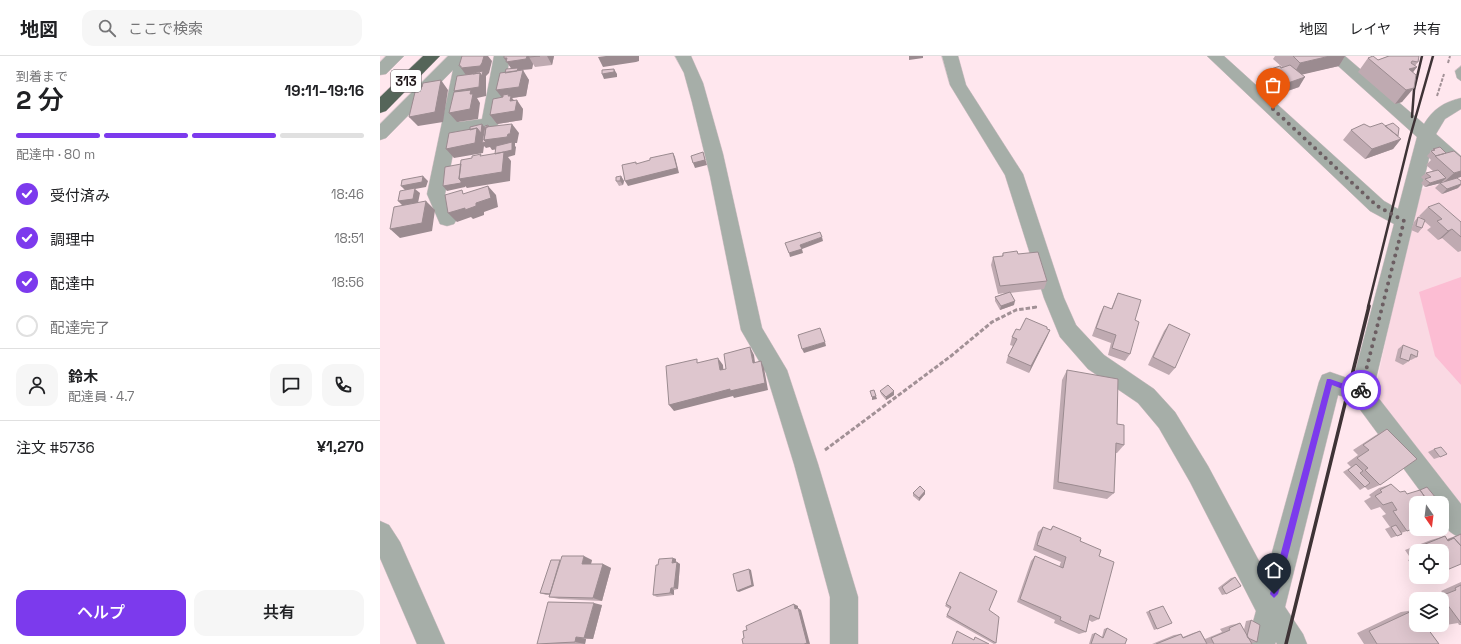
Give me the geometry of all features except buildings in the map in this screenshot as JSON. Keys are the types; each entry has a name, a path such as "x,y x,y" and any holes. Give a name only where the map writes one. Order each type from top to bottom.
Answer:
{"highway":[{"name":"313","path":"380,107 432,56"}],"street":[{"path":"380,70 396,56"},
{"path":"448,130 490,123 502,56"},
{"path":"683,56 689,66 696,85 721,179 752,330 776,370 806,464 844,597 844,644"},
{"path":"950,56 958,85 1014,174 1057,305 1068,330 1096,362 1146,396 1167,420 1199,474 1270,610 1293,644"},
{"path":"1215,56 1377,206 1404,221"},
{"path":"1335,56 1461,166"},
{"path":"380,134 457,57 462,64 436,194 447,219"},
{"path":"1361,393 1426,136 1437,116 1452,105 1461,103"},
{"path":"1261,644 1330,382 1361,393 1461,525"},
{"path":"380,534 391,551 431,644"}],"lane":[{"path":"1461,69 1459,71 1461,78"}],"path":[{"path":"1448,64 1450,56"},
{"path":"1436,101 1445,71"},
{"path":"806,464 951,356 992,322 1016,310 1057,305"}],"shaded area":[{"path":"1461,178 1461,511 1374,395 1418,190"},
{"path":"1461,277 1461,385 1435,356 1419,292"}],"railway":[{"path":"1412,117 1414,90 1422,56"},
{"path":"1368,307 1410,137 1433,56"},
{"path":"1286,644 1369,306"}],"way so far":[{"path":"1273,109 1377,206 1404,221 1361,390"}],"route":[{"path":"1274,594 1330,382 1361,393 1361,390"}]}
